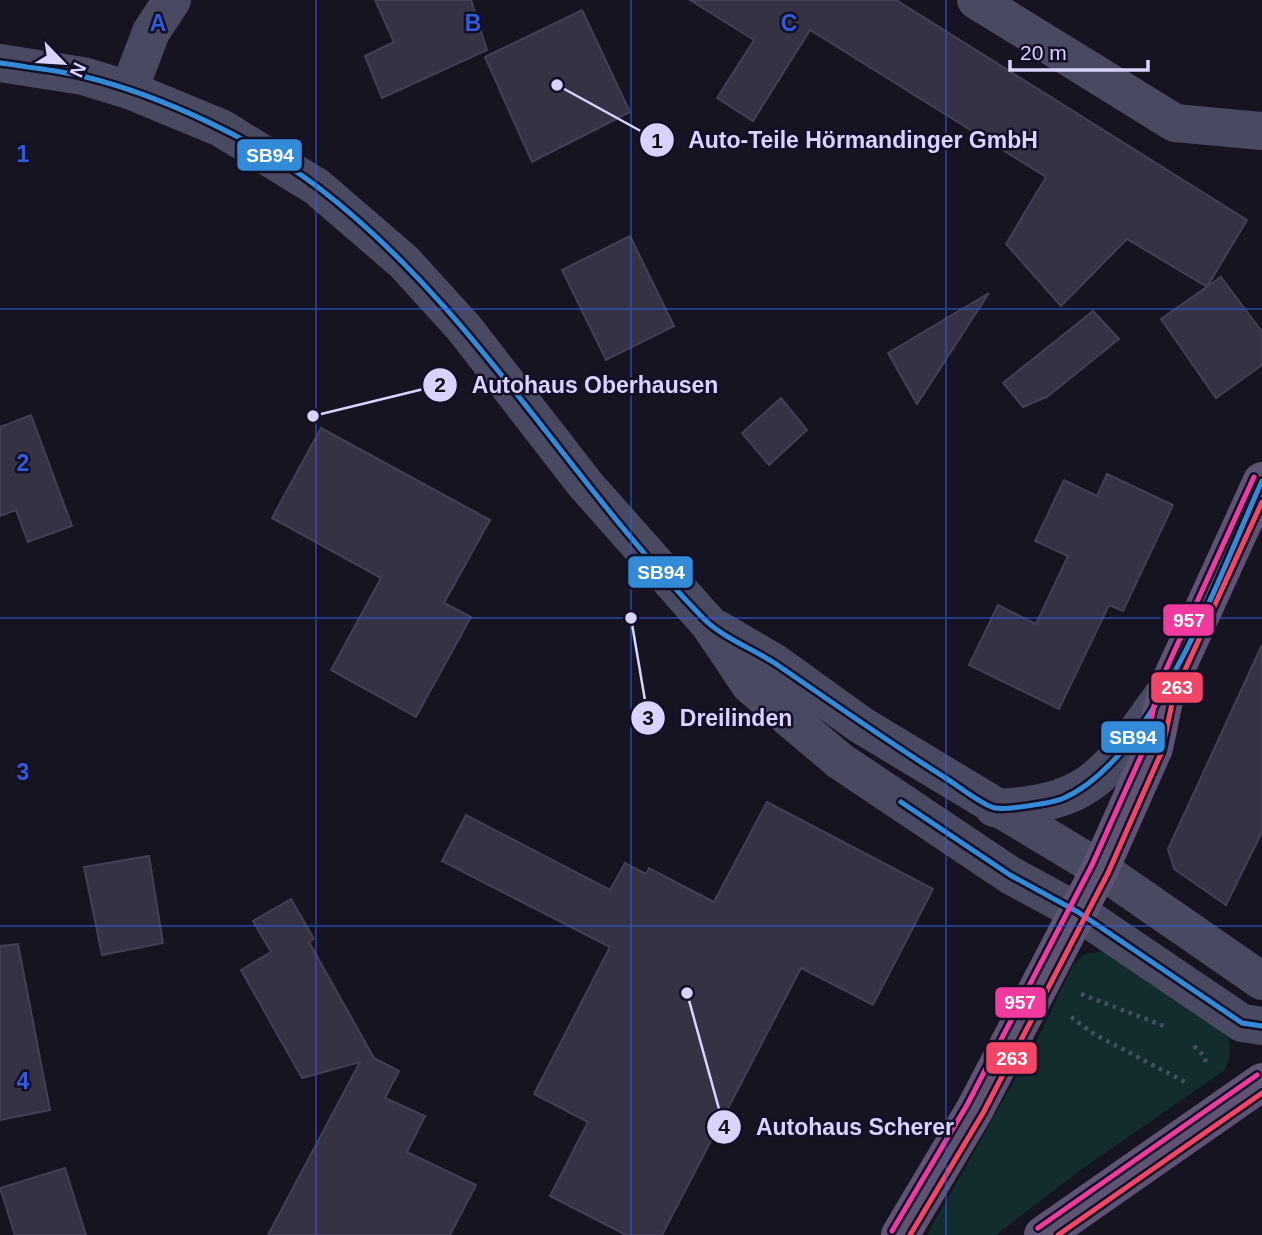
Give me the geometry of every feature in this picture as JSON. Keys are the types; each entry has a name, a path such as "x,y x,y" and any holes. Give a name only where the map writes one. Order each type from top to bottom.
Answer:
{"main road":[{"path":"900,1235 1048,993 1078,912 1154,748 1166,691 1262,481"},
{"path":"1043,1235 1214,1096 1262,1082"}],"street":[{"path":"129,90 151,32 172,0"},
{"path":"976,0 1175,123 1262,131"},
{"path":"0,63 71,74 129,90 221,128 276,159 327,195 404,262 464,328 585,484 709,624 750,685 840,761 1010,875 1078,912 1242,1023 1262,1026"},
{"path":"709,624 775,663 861,725 994,808 1100,869 1262,981"},
{"path":"994,808 1022,807 1060,800 1099,778 1166,691"}],"path":[{"path":"1048,993 1073,991 1170,1028"},
{"path":"1048,993 1064,1012 1094,1034 1214,1096"},
{"path":"1190,1041 1205,1057 1214,1096"}],"green space":[{"path":"1104,951 1222,1025 1230,1047 1225,1070 1083,1168 996,1235 927,1235 1037,1040 1073,965 1085,954"}],"building":[{"path":"375,0 471,0 487,50 382,98 365,56 394,42"},
{"path":"690,0 896,0 1247,220 1207,287 1127,239 1061,306 1006,244 1046,177 810,30 753,121 717,98 754,40"},
{"path":"582,10 630,112 532,162 485,57"},
{"path":"630,236 674,326 606,360 562,270"},
{"path":"1221,277 1262,332 1262,365 1216,398 1161,319"},
{"path":"989,293 917,404 888,353"},
{"path":"1093,311 1119,339 1047,397 1023,407 1003,383"},
{"path":"781,398 807,430 769,465 742,433"},
{"path":"31,415 72,526 28,542 16,510 0,516 0,427"},
{"path":"321,428 490,520 444,603 471,617 416,717 331,670 381,578 272,518"},
{"path":"1107,474 1173,505 1123,611 1109,605 1059,709 969,665 998,605 1036,624 1068,556 1035,541 1064,480 1097,496"},
{"path":"1262,645 1262,832 1226,905 1174,869 1168,849"},
{"path":"767,802 933,889 873,1005 801,968 662,1235 626,1235 550,1196 588,1122 534,1094 610,947 442,861 466,815 610,890 625,863 646,874 649,868 714,902"},
{"path":"149,856 163,943 102,955 84,867"},
{"path":"291,899 314,939 309,942 374,1058 399,1071 385,1098 425,1116 407,1152 476,1185 450,1235 268,1235 360,1062 302,1078 241,970 271,952 253,921"},
{"path":"18,944 50,1110 0,1120 0,946"},
{"path":"65,1168 86,1235 15,1235 0,1188"}],"transit line":[{"name":"SB94","path":"0,63 75,75 115,85 177,108 267,153 319,188 375,235 426,286 519,397 609,511 705,620 722,633 770,660 977,799 995,808 1019,807 1064,798 1097,776 1128,744 1182,658 1206,610 1262,481"},
{"name":"957","path":"892,1231 967,1105 1092,865 1146,745 1158,687 1254,477"},
{"name":"263","path":"910,1235 983,1113 1108,873 1162,751 1174,694 1262,502"},
{"name":"SB94","path":"901,802 1010,875 1078,912 1242,1023 1262,1026"},
{"name":"957","path":"1038,1228 1257,1075"},
{"name":"263","path":"1058,1235 1262,1093"}],"place":[{"name":"Auto-Teile Hörmandinger GmbH","path":"557,85"},
{"name":"Autohaus Oberhausen","path":"313,416"},
{"name":"Dreilinden","path":"631,618"},
{"name":"Autohaus Scherer","path":"687,993"}]}
